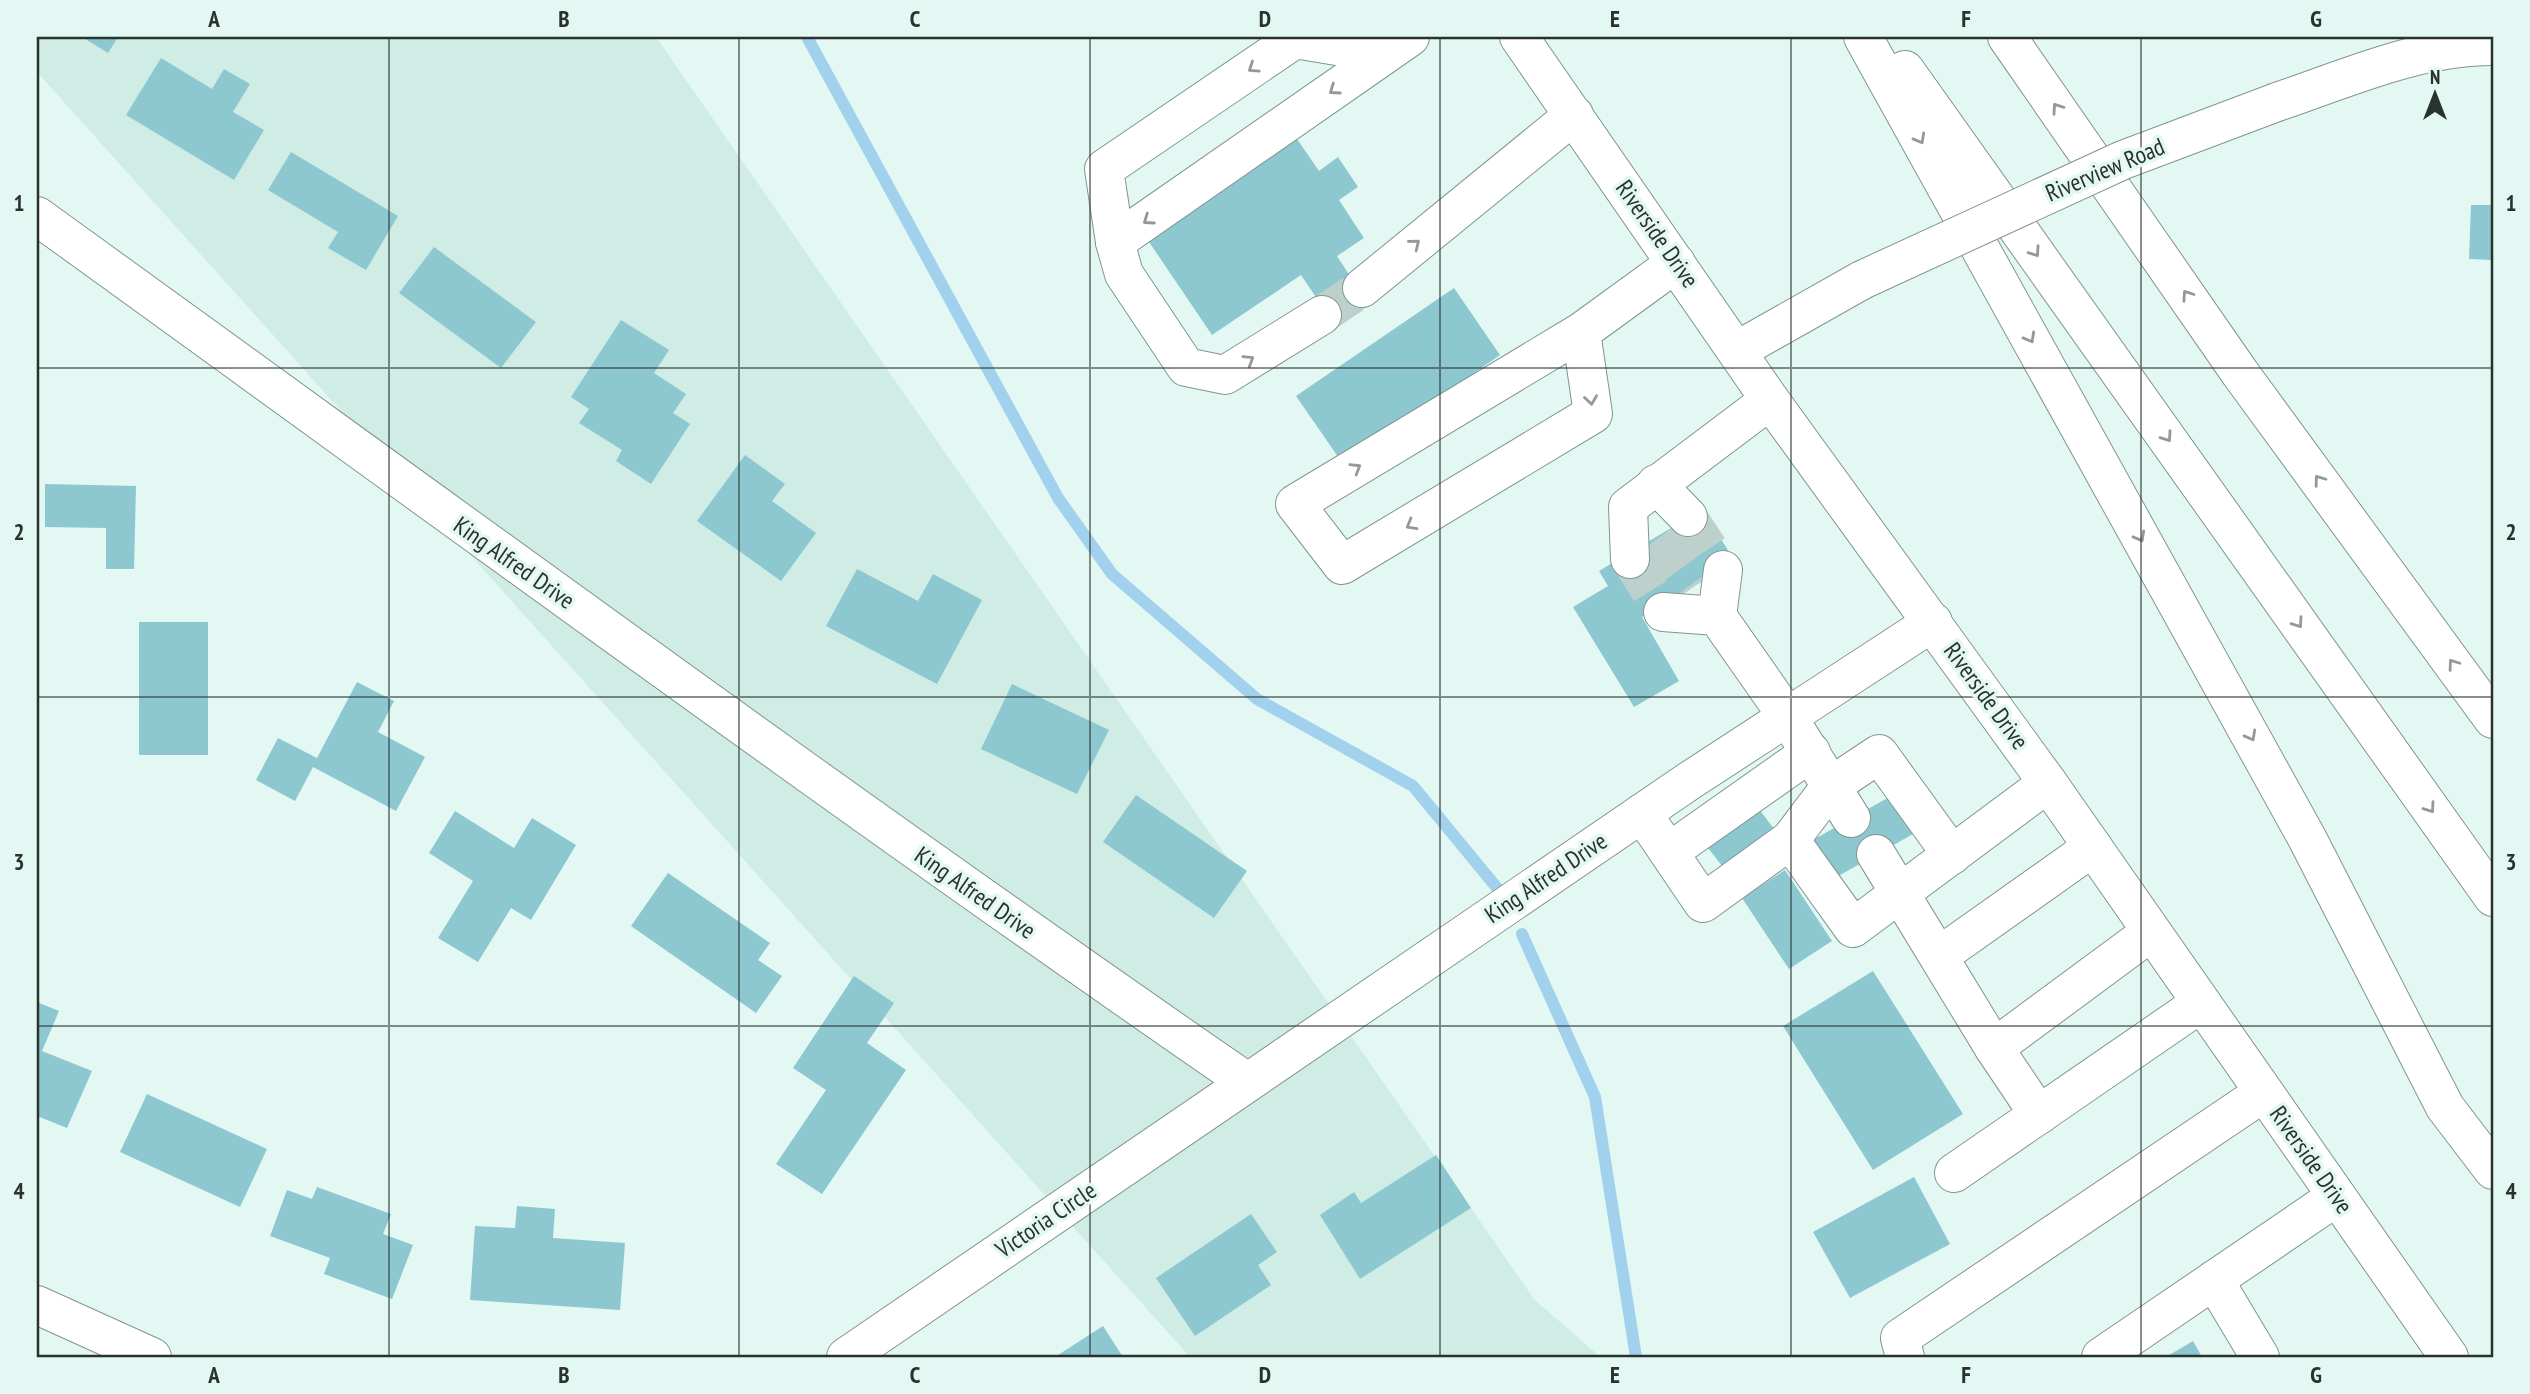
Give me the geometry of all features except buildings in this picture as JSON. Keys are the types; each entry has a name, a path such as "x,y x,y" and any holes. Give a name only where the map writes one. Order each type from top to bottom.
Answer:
{"main road":[{"name":"Riverside Drive","path":"1519,37 1738,350 1770,400 2048,783 2449,1357"},
{"path":"1863,37 2307,838 2445,1107 2493,1170"},
{"path":"1882,37 2493,897"},
{"path":"2007,37 2240,373 2493,719"},
{"path":"1322,315 1225,374 1186,367 1124,274 1115,243 1104,169 1295,39 1398,46"},
{"path":"1115,243 1398,46"},
{"name":"Riverview Road","path":"1738,350 1862,280 2123,160 2277,102 2424,52 2460,46 2493,46"},
{"path":"1362,288 1574,115"},
{"name":"King Alfred Drive","path":"37,216 458,523 1081,968 1247,1082 1642,813 1933,622"},
{"path":"1581,332 1593,414 1342,565 1295,504 1581,332 1676,263"},
{"path":"1642,496 1770,400"},
{"path":"1642,496 1688,517"},
{"path":"1642,496 1643,549"},
{"path":"1708,579 1717,617 1787,716 1851,818"},
{"path":"1663,612 1717,617"},
{"path":"1669,852 1811,752"},
{"path":"1642,813 1703,903 1790,840 1832,786 1880,754 1952,855"},
{"path":"1790,840 1853,928 2048,783"},
{"path":"1939,956 2093,847"},
{"path":"1876,854 1994,1048 2039,1115"},
{"path":"1994,1048 2151,932"},
{"path":"1954,1174 2201,1003"},
{"name":"Victoria Circle","path":"846,1357 1247,1082"},
{"path":"1905,1357 1900,1338 2263,1093"},
{"path":"2101,1357 2336,1197"},
{"path":"2214,1280 2260,1357"},
{"path":"37,1305 152,1357"}],"shaded area":[{"path":"37,37 656,37 1534,1299 1600,1357 1190,1357 37,72"}],"waterway":[{"path":"807,37 1058,498 1112,574 1257,699 1413,786 1507,900"},
{"path":"1522,934 1595,1097 1636,1357"}],"tunnel":[{"path":"1322,315 1362,288"},
{"path":"1688,517 1723,570"},
{"path":"1657,539 1692,588"},
{"path":"1630,559 1663,612"}]}
